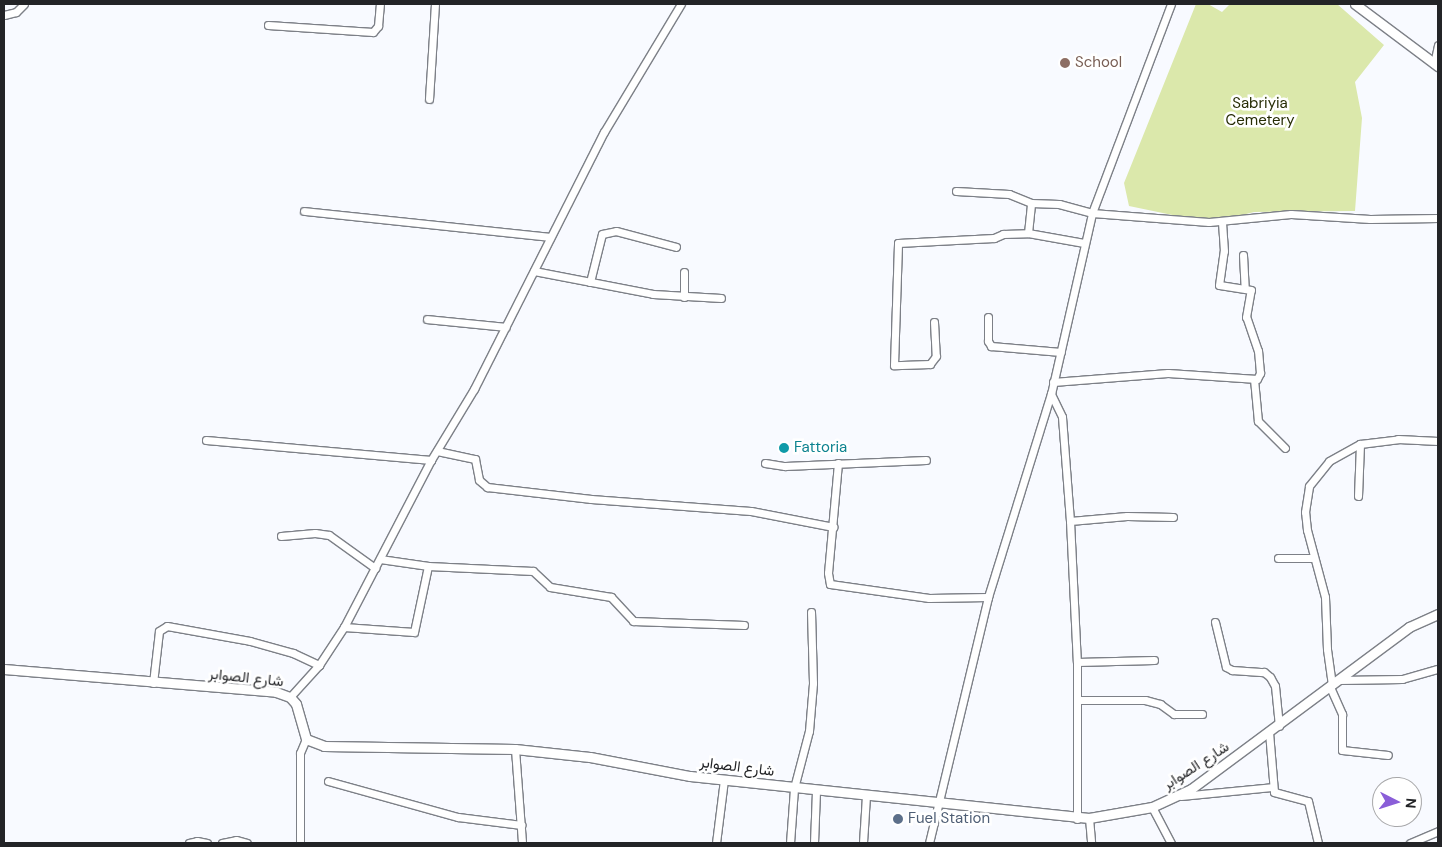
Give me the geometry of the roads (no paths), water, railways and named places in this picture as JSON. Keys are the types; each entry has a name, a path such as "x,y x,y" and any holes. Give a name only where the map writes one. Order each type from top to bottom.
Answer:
{"street":[{"path":"4,14 16,12 24,4"},
{"path":"268,25 373,32 378,26 380,4"},
{"path":"429,99 435,4"},
{"path":"290,697 320,665 344,627 431,460 506,327 604,132 681,4"},
{"path":"929,843 988,597 1051,394 1092,213 1171,4"},
{"path":"1355,4 1436,65"},
{"path":"1436,65 1438,46"},
{"path":"956,191 1009,194 1030,203 1059,204 1092,213 1222,222 1291,214 1379,219 1438,218"},
{"path":"1028,233 1030,203"},
{"path":"304,211 550,237"},
{"path":"1053,382 1168,373 1254,379 1260,374 1258,351 1246,317 1251,290 1219,285 1224,251 1222,222"},
{"path":"590,282 602,234 616,231 676,247"},
{"path":"934,322 936,356 930,364 894,365 898,243 994,238 1003,234 1028,233 1084,243"},
{"path":"1243,254 1244,288"},
{"path":"534,271 684,297 721,298"},
{"path":"684,272 684,297"},
{"path":"988,317 988,341 991,346 1061,352"},
{"path":"427,320 506,327"},
{"path":"1254,379 1258,421 1285,448"},
{"path":"1051,394 1062,417 1070,521 1078,700 1077,819"},
{"path":"1388,754 1342,750 1342,714 1327,650 1325,597 1313,558 1305,512 1309,486 1329,461 1360,444 1398,439 1438,441"},
{"path":"206,440 431,460"},
{"path":"1358,496 1360,444"},
{"path":"437,451 475,459 479,480 487,487 572,498 751,512 833,527"},
{"path":"765,463 785,466 926,460"},
{"path":"838,463 828,574 830,584 929,598 988,597"},
{"path":"1070,521 1127,516 1174,517"},
{"path":"280,536 316,533 329,535 376,568"},
{"path":"1278,558 1313,558"},
{"path":"380,559 428,566 533,571 550,588 611,597 633,621 744,625"},
{"path":"344,627 414,632 428,566"},
{"path":"790,843 794,788 809,731 813,683 811,612"},
{"name":"شارع الصوابر","path":"4,669 276,692 290,697 298,710 306,738 337,748 515,749 590,757 724,780 940,801 1077,819 1152,808 1179,796 1279,726 1409,627 1438,614"},
{"path":"1215,622 1226,667 1232,670 1264,672 1270,676 1274,686 1279,726"},
{"path":"153,683 158,634 167,626 250,641 293,653 320,665"},
{"path":"1077,662 1154,660"},
{"path":"1334,684 1402,679 1438,669"},
{"path":"1078,700 1145,700 1160,704 1174,714 1202,714"},
{"path":"1269,732 1272,787 1278,795 1300,796 1308,800 1318,843"},
{"path":"300,843 300,752 306,738"},
{"path":"515,749 522,843"},
{"path":"716,843 724,780"},
{"path":"328,781 458,817 521,825"},
{"path":"1179,796 1272,787"},
{"path":"814,843 816,790"},
{"path":"863,843 866,795"},
{"path":"1152,808 1171,843"},
{"path":"1089,818 1091,843"},
{"path":"1413,843 1438,830"},
{"path":"222,843 236,840 247,843"},
{"path":"189,843 207,843"}],"place":[{"name":"School","path":"1065,63"},
{"name":"Fattoria","path":"784,448"},
{"name":"Fuel Station","path":"898,819"}],"park label":[{"name":"Sabriyia Cemetery","path":"1260,112"}]}
